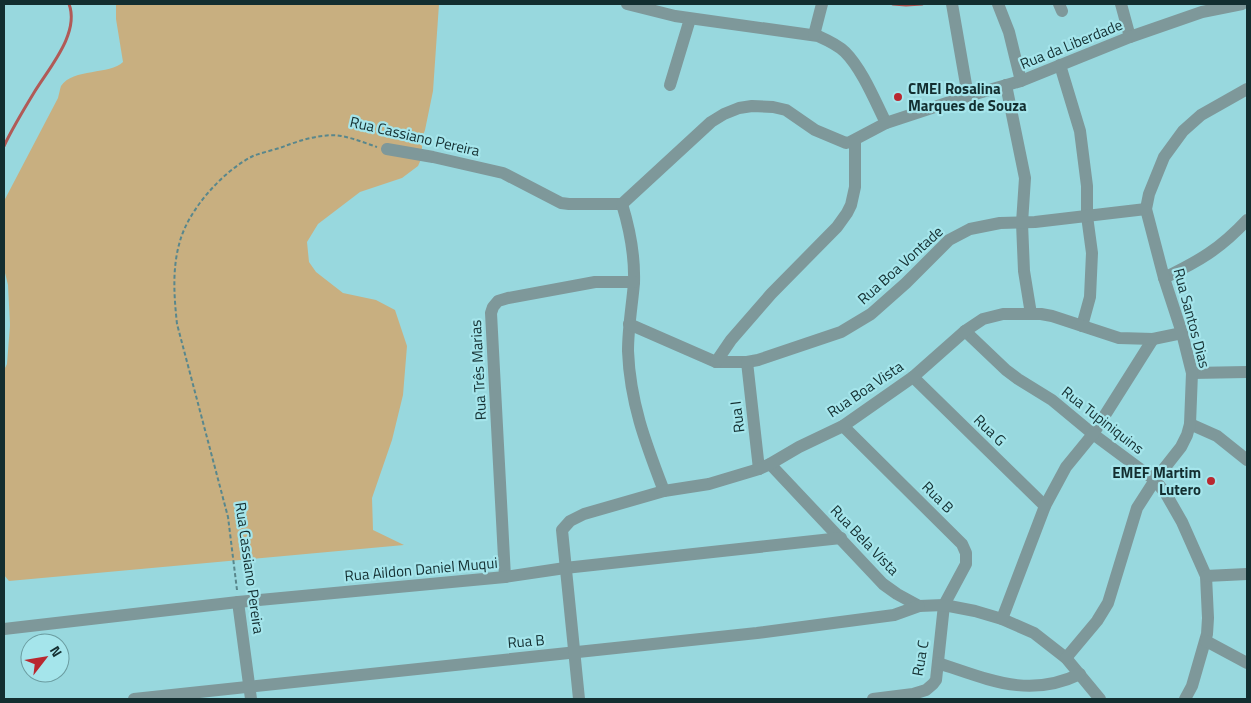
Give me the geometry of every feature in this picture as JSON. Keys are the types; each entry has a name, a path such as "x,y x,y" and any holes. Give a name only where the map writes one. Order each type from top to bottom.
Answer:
{"street":[{"path":"627,4 690,19 814,35 824,38 841,48 850,57 886,123 855,141 846,143 815,130 780,108 752,106 739,108 711,122 622,204 633,246 634,282 628,351 633,399 641,430 664,491"},
{"path":"814,35 822,4"},
{"path":"952,4 968,96"},
{"path":"998,4 1009,32 1021,81"},
{"path":"1121,4 1130,37"},
{"name":"Rua da Liberdade","path":"886,123 1021,81 1201,8 1242,4"},
{"path":"670,85 690,19"},
{"path":"1060,66 1080,131 1087,186 1087,216 1092,253 1090,297 1082,326"},
{"path":"1006,85 1025,178 1022,223 1024,271 1031,314"},
{"name":"Rua Santos Dias","path":"1066,658 1093,627 1108,603 1134,516 1156,480 1181,447 1190,424 1192,373 1146,209 1149,194 1173,142 1183,131 1201,115 1247,89"},
{"path":"716,362 731,340 771,294 837,227 847,213 851,206 855,187 855,141"},
{"name":"Rua Cassiano Pereira","path":"387,149 503,173 561,203 622,204"},
{"name":"Rua Boa Vontade","path":"629,324 716,362 747,362 797,348 841,332 871,314 906,283 949,240 960,234 981,226 1146,209"},
{"path":"1164,278 1204,258 1230,238 1247,220"},
{"name":"Rua Três Marias","path":"505,577 491,313 493,307 498,301 508,298 558,288 595,282 634,282"},
{"name":"Rua Boa Vista","path":"565,568 562,530 570,521 584,514 664,491 709,484 764,466 843,426 913,377 965,331 982,319 996,315 1031,314 1052,316 1113,337 1153,339 1182,333"},
{"name":"Rua Tupiniquins","path":"965,331 1012,374 1052,400 1093,434 1156,480 1166,494 1182,522 1206,576 1208,618 1206,641 1192,686 1185,699"},
{"path":"1002,619 1045,506 1066,467 1093,434 1153,339"},
{"name":"Rua I","path":"747,362 764,466"},
{"path":"1192,373 1247,372"},
{"name":"Rua G","path":"913,377 1045,506"},
{"path":"1190,424 1217,436 1247,460"},
{"name":"Rua B","path":"843,426 964,547 967,556 966,564 944,606"},
{"name":"Rua Bela Vista","path":"764,466 841,538 883,584 897,594 919,606 944,606 975,611 1002,619 1034,633 1066,658 1100,699"},
{"name":"Rua Aildon Daniel Muqui","path":"4,629 238,602 505,577 565,568 841,538"},
{"path":"565,568 579,699"},
{"path":"1206,576 1247,574"},
{"name":"Rua Cassiano Pereira","path":"238,602 251,693"},
{"name":"Rua B","path":"134,699 251,693 880,617 902,613 919,606"},
{"name":"Rua C","path":"874,699 913,694 926,690 936,680 944,606"},
{"path":"1206,641 1247,662"},
{"path":"938,663 978,676 1022,687 1038,687 1058,683 1080,674"}],"path":[{"name":"Rua Cassiano Pereira","path":"238,602 228,517 177,324 174,295 175,265 180,240 194,212 219,181 255,155 296,143 331,136 340,136 387,149"}],"shaded area":[{"path":"116,4 439,4 433,91 422,138 422,157 418,166 402,178 360,192 318,224 307,242 309,262 316,272 343,293 376,300 395,310 407,346 403,395 392,440 372,498 373,530 404,545 9,581 4,575 4,370 7,364 10,325 8,285 4,269 4,201 58,98 61,86 74,76 110,69 123,62 116,19"}],"waterway":[{"path":"4,146 67,38 71,15 69,4"},
{"path":"893,4 922,4"}],"place":[{"name":"CMEI Rosalina Marques de Souza","path":"898,97"},
{"name":"EMEF Martim Lutero","path":"1211,481"}]}
